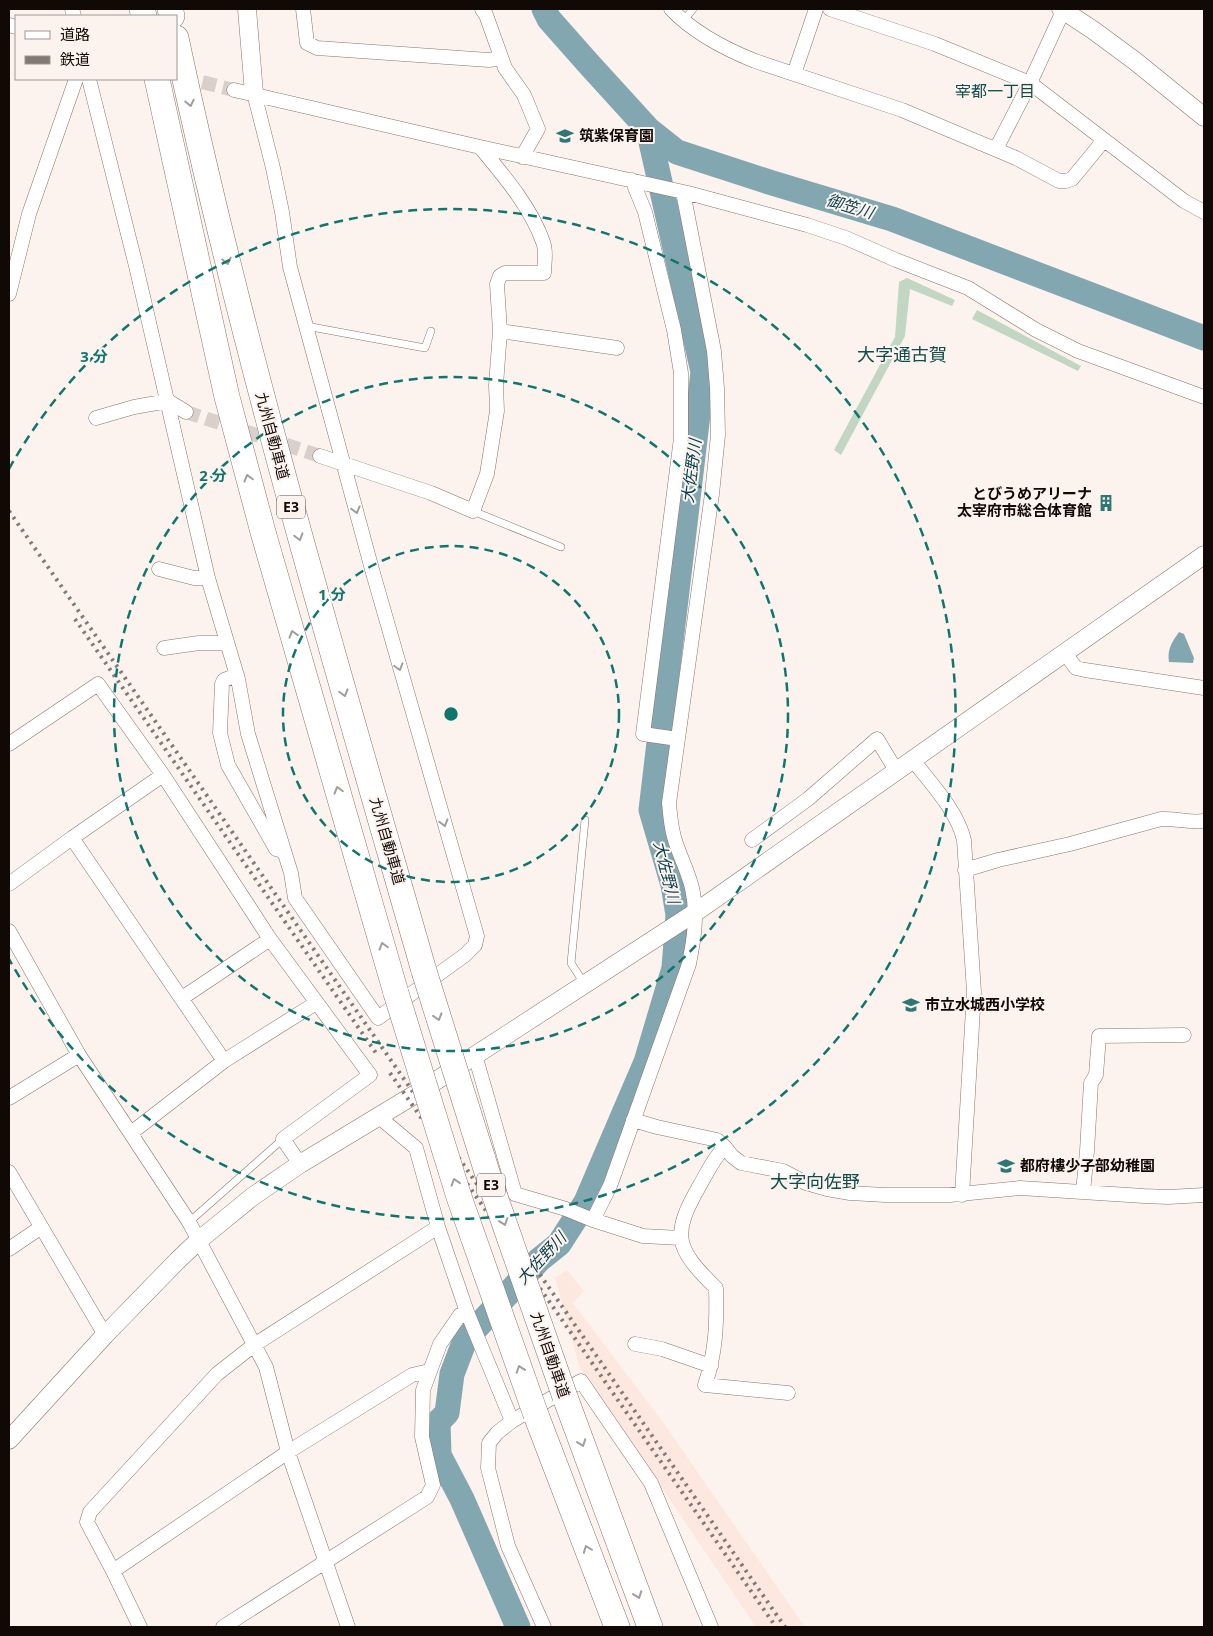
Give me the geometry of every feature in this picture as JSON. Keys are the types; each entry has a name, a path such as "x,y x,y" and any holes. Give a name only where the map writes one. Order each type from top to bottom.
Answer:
{"highway":[{"name":"九州自動車道","path":"178,48 191,110 249,349 296,524 435,969 492,1188 564,1397 650,1627"},
{"name":"E3","path":"157,80 226,397 396,993 459,1197 536,1415 617,1627"}],"street":[{"path":"89,80 136,266 208,578 237,675 248,734 292,872 295,898 378,1018 435,969 465,955 475,945 476,936 372,573 290,267 273,168 254,93 247,9"},
{"path":"303,9 308,43 317,48 489,60 501,58"},
{"path":"482,9 486,15 505,68 524,95 538,129 522,156"},
{"path":"672,9 702,34 731,52 902,110 1016,158 1059,181 1066,182 1072,179 1104,140"},
{"path":"794,74 816,9"},
{"path":"830,9 935,44 1030,83 1184,201 1204,212"},
{"path":"996,149 1030,83 1063,9 1135,62 1204,117"},
{"path":"9,294 29,214 76,80"},
{"path":"234,90 681,191 808,225 846,238 968,288 1036,330 1078,351 1204,397"},
{"path":"320,456 431,493 473,511 487,474 497,411 496,385 500,331 497,284 500,276 505,273 544,273 544,243 531,216 480,147"},
{"path":"635,181 645,212 674,330 681,373 681,438 643,734 678,739"},
{"path":"593,1220 610,1186 689,964 694,940 696,912 692,888 674,838 669,803 712,494 718,435 714,351 681,191"},
{"path":"500,331 617,348"},
{"path":"96,418 134,407 168,401 186,412"},
{"path":"9,1440 105,1336 198,1241 252,1197 300,1164 414,1096 696,912 1204,554"},
{"path":"158,569 194,578 208,578"},
{"path":"164,648 199,643 227,643"},
{"path":"1064,652 1076,668 1204,688"},
{"path":"237,675 224,680 222,684 220,733 223,749 228,765 276,849 285,852"},
{"path":"9,744 98,684 163,775 270,938 370,1075 283,1139 300,1164"},
{"path":"752,840 808,799 876,739 896,772"},
{"path":"913,760 955,816 964,840 974,992 962,1194"},
{"path":"9,884 163,775"},
{"path":"965,870 998,860 1070,844 1161,820 1204,821"},
{"path":"72,838 224,1061"},
{"path":"9,931 79,1055 189,1222 266,1367 288,1452 348,1627"},
{"path":"182,998 270,938"},
{"path":"131,1133 224,1061 316,1003"},
{"path":"1083,1192 1092,1084 1096,1075 1099,1036 1184,1035"},
{"path":"9,1098 79,1055"},
{"path":"475,1055 515,1194 566,1209 642,1236 680,1238"},
{"path":"379,1117 416,1148 438,1227 467,1312 512,1421"},
{"path":"633,1120 717,1140 726,1147 732,1156 742,1163 783,1171 806,1183 850,1193 885,1195 962,1194 1020,1188 1168,1197 1204,1195"},
{"path":"726,1147 720,1152 683,1218 680,1238 686,1255 697,1270 716,1288 717,1322 714,1352 705,1385 788,1393"},
{"path":"9,1172 40,1228 105,1336"},
{"path":"140,1627 114,1571 87,1522 90,1512 217,1374 254,1345 438,1227"},
{"path":"9,1250 40,1228"},
{"path":"223,1627 427,1497 433,1485 422,1437 423,1390 440,1344 460,1316 467,1312"},
{"path":"635,1344 662,1349 711,1366"},
{"path":"114,1571 288,1452 412,1375 429,1371"},
{"path":"544,1627 508,1546 488,1468 488,1442 512,1421 582,1381 653,1484 711,1627"}],"lane":[{"path":"684,20 693,9"},
{"path":"306,326 425,348 431,330"},
{"path":"473,511 560,546"},
{"path":"585,820 571,963 585,985"},
{"path":"189,1222 283,1139"}],"shaded area":[{"path":"567,1270 584,1291 573,1303 665,1425 805,1627 756,1627 579,1366 555,1278"}],"green space":[{"path":"907,278 955,300 952,306 910,289 905,336 841,455 834,450 895,337 899,282"},
{"path":"977,310 1081,366 1078,371 972,319"}],"water":[{"path":"1179,632 1184,634 1194,658 1193,663 1169,662 1171,646"}],"waterway":[{"name":"御笠川","path":"544,9 549,19 648,129 677,152 892,219 1204,338"},
{"name":"大佐野川","path":"518,1627 462,1499 439,1455 438,1422 447,1413 452,1374 465,1340 539,1260 559,1244 586,1202 646,1062 674,968 678,915 673,885 651,810 703,372 648,129"}],"tunnel":[{"path":"182,77 234,90"},
{"path":"186,412 320,456"}],"railway":[{"path":"9,511 785,1627"},
{"path":"75,619 376,1053"},
{"path":"390,1073 776,1627"}],"place":[{"name":"筑紫保育園","path":"565,136"},
{"name":"とびうめアリーナ 太宰府市総合体育館","path":"1106,503"},
{"name":"市立水城西小学校","path":"911,1005"},
{"name":"都府樓少子部幼稚園","path":"1006,1166"}],"district":[{"name":"宰都一丁目","path":"995,91"},
{"name":"大字通古賀","path":"902,355"},
{"name":"大字向佐野","path":"815,1182"}]}
